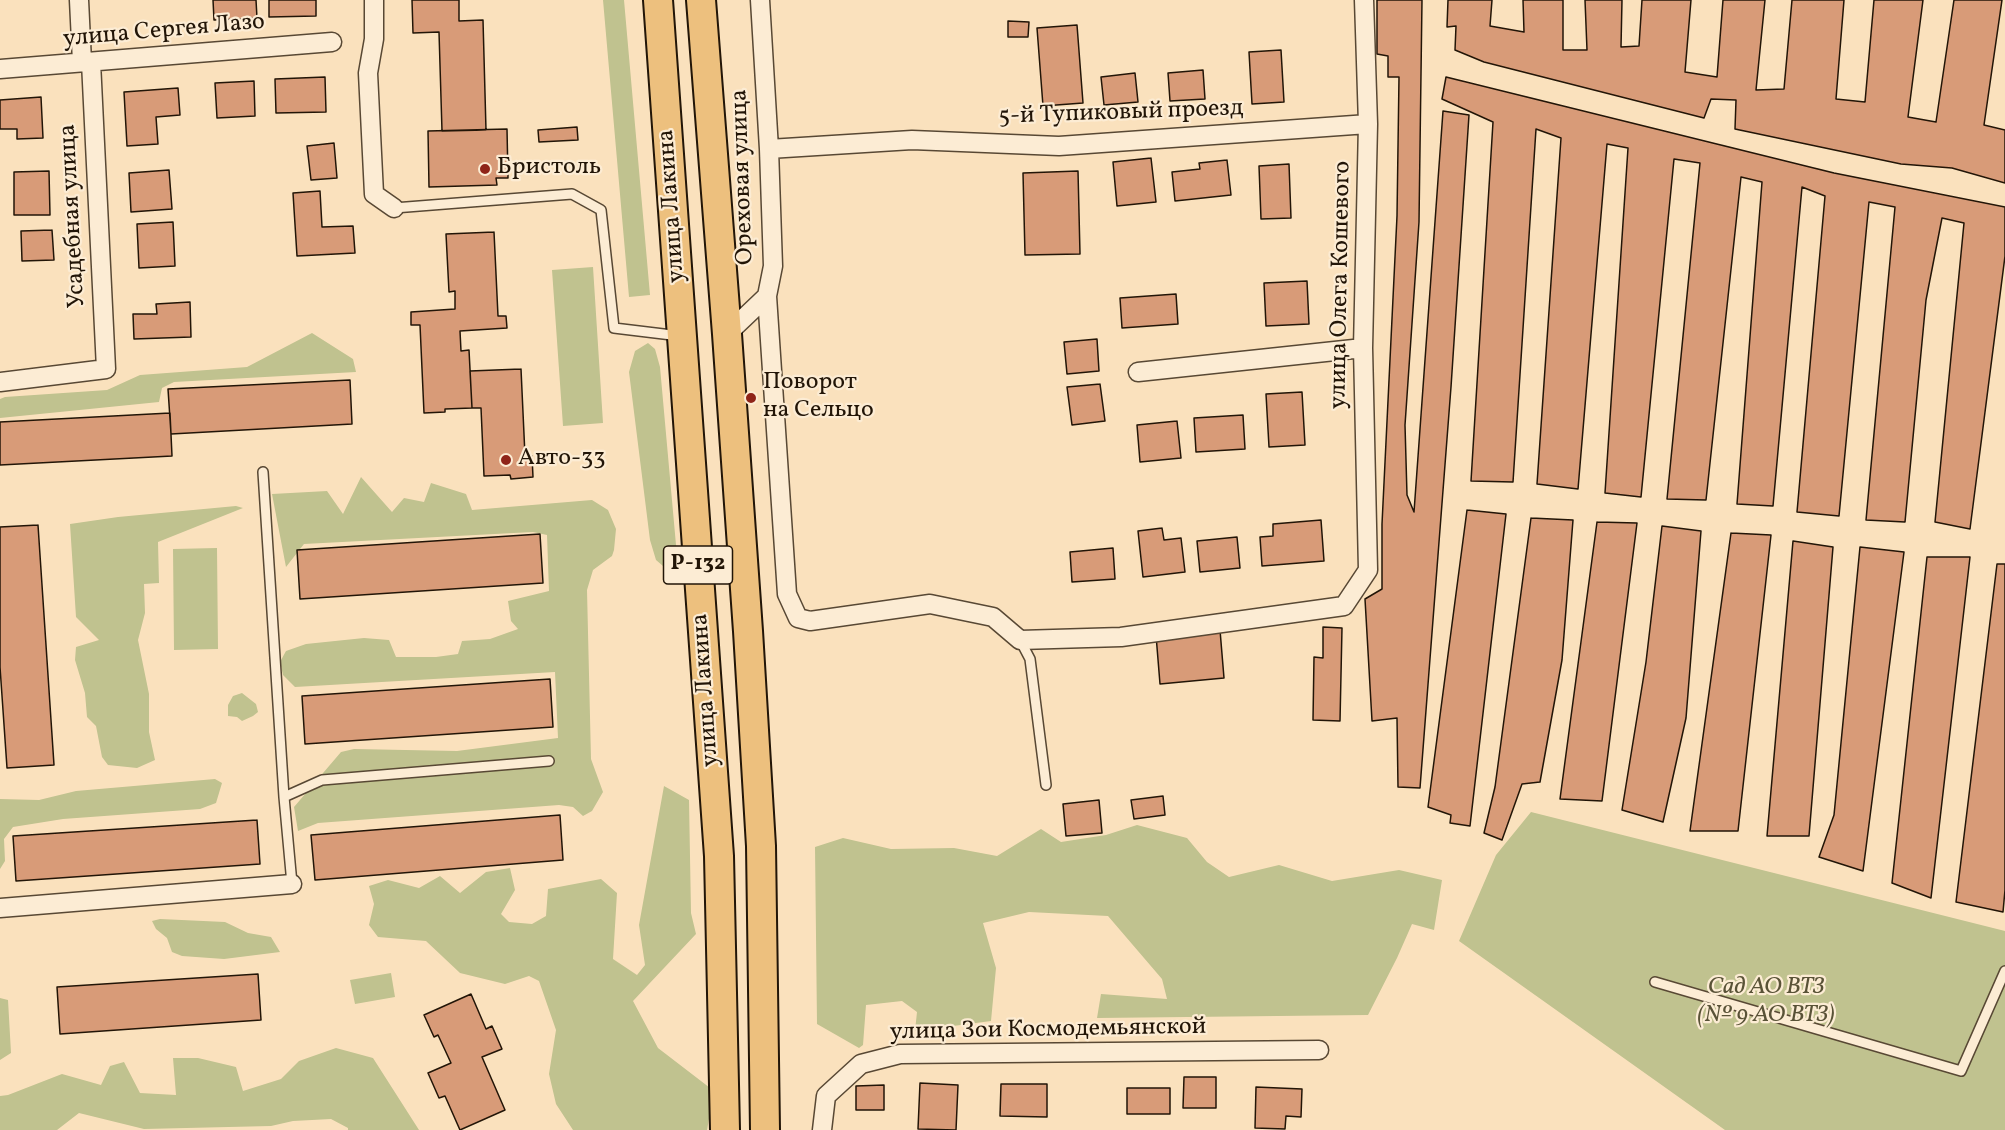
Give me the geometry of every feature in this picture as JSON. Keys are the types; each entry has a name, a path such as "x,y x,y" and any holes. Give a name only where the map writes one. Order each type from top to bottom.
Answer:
{"highway":[{"name":"улица Лакина","path":"658,0 719,856 725,1130"},
{"name":"улица Лакина","path":"701,0 727,334 761,846 765,1130"}],"street":[{"name":"Усадебная улица","path":"0,382 106,369 87,62 79,0"},
{"path":"374,0 374,39 368,74 374,194 393,208"},
{"name":"Ореховая улица","path":"727,334 767,296 773,266 769,148 759,0"},
{"name":"улица Олега Кошевого","path":"1020,640 1121,637 1344,606 1368,570 1363,348 1368,124 1364,0"},
{"name":"улица Сергея Лазо","path":"0,69 332,42"},
{"name":"5-й Тупиковый проезд","path":"769,148 912,140 1059,146 1368,124"},
{"path":"767,296 787,594 798,618 810,621 930,604 993,617 1020,640"},
{"path":"1138,372 1363,348"},
{"path":"0,908 292,885"},
{"name":"улица Зои Космодемьянской","path":"822,1130 826,1096 861,1064 900,1054 1319,1050"}],"lane":[{"path":"393,208 572,194 601,210 614,328 682,336"},
{"path":"263,472 284,797 292,885"},
{"path":"1020,640 1030,659 1046,785"},
{"path":"284,797 322,780 549,761"},
{"path":"1655,982 1961,1071 2005,971"}],"green space":[{"path":"603,0 624,0 650,295 629,297"},
{"path":"593,267 603,423 563,426 552,270"},
{"path":"312,333 353,359 356,372 174,382 162,388 159,402 0,418 0,399 5,397 107,390 140,375 247,367"},
{"path":"648,343 655,349 660,367 677,556 670,572 656,560 650,540 629,372 635,351"},
{"path":"361,477 392,512 404,498 424,502 431,483 466,494 472,510 592,500 608,510 616,529 614,550 612,556 593,570 587,590 591,759 603,792 592,811 583,816 573,807 559,805 318,823 298,831 294,807 341,752 354,749 457,751 558,738 555,672 295,687 283,675 280,662 286,651 306,644 364,638 389,640 396,657 436,657 458,654 462,641 490,639 518,629 511,621 508,601 549,591 547,535 533,532 304,544 286,567 272,494 327,491 343,514"},
{"path":"236,506 243,508 158,542 159,583 144,584 145,613 138,640 149,694 149,732 155,760 137,768 108,765 102,757 96,726 87,717 85,693 75,660 76,647 99,640 76,617 70,524"},
{"path":"217,548 218,649 174,650 173,549"},
{"path":"242,693 256,704 258,712 242,721 237,717 228,716 228,705 233,696"},
{"path":"215,779 222,783 216,803 200,809 63,819 13,827 4,839 5,861 0,869 0,799 39,800 76,791"},
{"path":"664,786 689,800 691,913 696,934 633,1001 658,1048 714,1091 707,1130 573,1130 556,1104 549,1074 556,1030 539,981 529,976 505,984 460,973 426,941 378,937 369,925 374,904 369,886 388,880 419,888 440,876 460,893 486,872 510,868 515,890 501,914 509,922 532,924 546,916 548,889 601,879 617,893 613,959 637,975 645,965 639,925"},
{"name":"Сад АО ВТЗ (№ 9 АО ВТЗ)","path":"1531,812 2005,931 2005,1130 1725,1130 1459,941 1496,855"},
{"path":"1137,825 1187,838 1207,862 1229,877 1279,865 1332,881 1399,870 1442,880 1434,930 1412,924 1368,1015 1097,1018 1101,994 1167,999 1162,979 1108,916 1029,912 983,923 996,968 991,1021 915,1031 917,1012 902,1001 866,1005 863,1045 859,1048 817,1024 815,847 843,838 891,849 954,848 997,856 1041,829 1061,842 1106,835"},
{"path":"160,919 225,922 248,933 271,937 280,952 224,959 182,956 172,952 167,938 156,929 152,921"},
{"path":"391,973 395,997 355,1004 350,980"},
{"path":"0,998 8,1000 11,1053 0,1060"},
{"path":"336,1048 373,1058 419,1130 348,1130 331,1119 293,1121 271,1126 144,1129 79,1113 57,1130 0,1130 0,1096 62,1074 101,1085 110,1066 124,1062 140,1093 176,1095 173,1058 198,1058 236,1067 243,1091 281,1079 299,1061"}],"building":[{"path":"213,0 256,0 257,18 214,20"},
{"path":"269,0 316,0 316,16 269,17"},
{"path":"412,0 459,0 459,21 483,20 486,130 442,131 439,32 413,33"},
{"path":"1377,0 1422,0 1419,222 1405,425 1407,495 1414,512 1443,111 1469,115 1420,788 1398,787 1397,718 1372,721 1365,599 1382,589 1382,524 1397,216 1399,77 1388,77 1388,56 1377,54"},
{"path":"1448,0 1492,0 1490,26 1524,32 1523,0 1563,0 1563,50 1587,50 1585,0 1622,0 1621,47 1639,46 1642,0 1691,0 1685,72 1717,77 1723,0 1765,0 1756,90 1784,89 1792,0 1844,0 1836,99 1865,102 1874,0 1923,0 1908,117 1936,122 1954,0 2002,0 1984,125 2005,130 2005,183 1952,168 1901,164 1735,129 1736,100 1711,99 1704,118 1484,62 1455,50 1456,26 1447,27"},
{"path":"1008,21 1029,22 1028,37 1008,37"},
{"path":"1077,25 1083,103 1043,106 1037,28"},
{"path":"1281,50 1284,102 1252,104 1249,52"},
{"path":"1203,70 1205,99 1170,101 1168,73"},
{"path":"1135,73 1138,102 1104,105 1101,77"},
{"path":"325,77 326,112 276,113 275,79"},
{"path":"1446,77 1834,173 2005,207 2005,256 1970,529 1935,522 1964,223 1942,218 1926,300 1905,522 1866,520 1895,207 1869,202 1839,516 1797,512 1825,196 1802,187 1773,506 1737,504 1762,182 1741,177 1706,500 1667,499 1700,163 1674,159 1641,497 1605,493 1628,148 1607,144 1578,489 1537,484 1561,138 1536,129 1513,482 1471,481 1493,122 1442,99"},
{"path":"254,81 255,116 217,118 215,83"},
{"path":"178,88 180,115 156,117 158,144 127,146 124,92"},
{"path":"41,97 43,138 17,139 17,129 0,129 0,100"},
{"path":"577,127 578,140 539,142 538,130"},
{"path":"507,129 508,178 496,178 497,185 429,187 428,131"},
{"path":"334,143 337,178 311,180 307,146"},
{"path":"1151,158 1156,202 1117,206 1113,162"},
{"path":"1227,160 1231,195 1175,201 1172,172 1200,169 1199,163"},
{"path":"1289,164 1291,218 1261,219 1259,166"},
{"path":"169,170 172,209 131,212 129,173"},
{"path":"49,171 50,215 14,215 14,172"},
{"path":"1078,171 1080,254 1025,255 1023,173"},
{"path":"320,191 322,227 353,226 355,253 297,256 293,193"},
{"path":"173,222 175,266 139,268 137,224"},
{"path":"52,230 54,260 22,261 21,231"},
{"path":"494,232 498,316 506,316 507,328 460,331 461,351 469,350 472,408 445,409 445,412 424,413 420,325 411,325 411,312 455,309 455,291 449,292 446,234"},
{"path":"1307,281 1309,324 1266,326 1264,283"},
{"path":"1176,294 1178,324 1122,328 1120,298"},
{"path":"190,302 191,337 134,339 133,314 157,314 156,304"},
{"path":"1097,339 1099,371 1067,374 1064,342"},
{"path":"521,369 525,456 532,456 533,477 511,479 510,475 484,476 481,408 472,408 470,371"},
{"path":"350,380 352,424 171,434 168,389"},
{"path":"1100,384 1105,421 1072,425 1067,387"},
{"path":"1302,392 1305,445 1269,447 1266,394"},
{"path":"170,413 172,456 0,465 0,422"},
{"path":"1243,415 1245,449 1196,452 1194,418"},
{"path":"1177,421 1181,458 1140,462 1137,425"},
{"path":"1467,510 1506,514 1470,826 1450,823 1451,815 1428,807"},
{"path":"1531,518 1573,520 1562,660 1540,782 1522,784 1502,840 1484,833 1495,787"},
{"path":"1321,520 1324,561 1262,566 1260,537 1273,536 1273,524"},
{"path":"1597,522 1637,523 1602,801 1560,799"},
{"path":"38,525 54,765 7,768 0,667 0,527"},
{"path":"1662,526 1701,531 1686,718 1663,822 1622,810 1646,662"},
{"path":"1162,528 1164,540 1181,538 1185,572 1143,577 1138,531"},
{"path":"1731,533 1771,535 1738,831 1690,831"},
{"path":"540,534 543,583 300,599 297,550"},
{"path":"1237,537 1240,568 1200,572 1197,541"},
{"path":"1793,541 1833,547 1809,836 1767,836"},
{"path":"1860,547 1904,552 1863,871 1819,857 1834,815"},
{"path":"1113,548 1115,579 1072,582 1070,552"},
{"path":"1927,557 1970,557 1931,898 1892,883"},
{"path":"1997,564 2005,564 2005,890 2003,912 1956,902"},
{"path":"1323,627 1342,628 1340,721 1313,720 1314,657 1323,658"},
{"path":"1220,630 1224,678 1160,684 1156,635"},
{"path":"550,679 553,727 305,744 302,696"},
{"path":"1163,796 1165,815 1134,819 1131,800"},
{"path":"1099,800 1102,833 1066,836 1063,804"},
{"path":"560,815 563,860 315,880 311,835"},
{"path":"257,820 260,864 16,881 13,836"},
{"path":"258,974 261,1020 60,1034 57,987"},
{"path":"471,994 486,1029 492,1026 502,1049 482,1057 505,1110 460,1130 445,1096 439,1098 428,1073 451,1063 438,1035 434,1037 424,1015"},
{"path":"1184,1077 1216,1077 1216,1108 1183,1108"},
{"path":"920,1083 958,1085 956,1130 918,1129"},
{"path":"1001,1084 1047,1084 1047,1117 1000,1116"},
{"path":"884,1085 884,1110 856,1110 856,1086"},
{"path":"1256,1087 1302,1089 1301,1117 1286,1116 1285,1129 1255,1128"},
{"path":"1127,1088 1170,1088 1170,1114 1127,1114"}],"place":[{"name":"Бристоль","path":"485,169"},
{"name":"Поворот на Сельцо","path":"751,398"},
{"name":"Авто-33","path":"506,460"}]}
